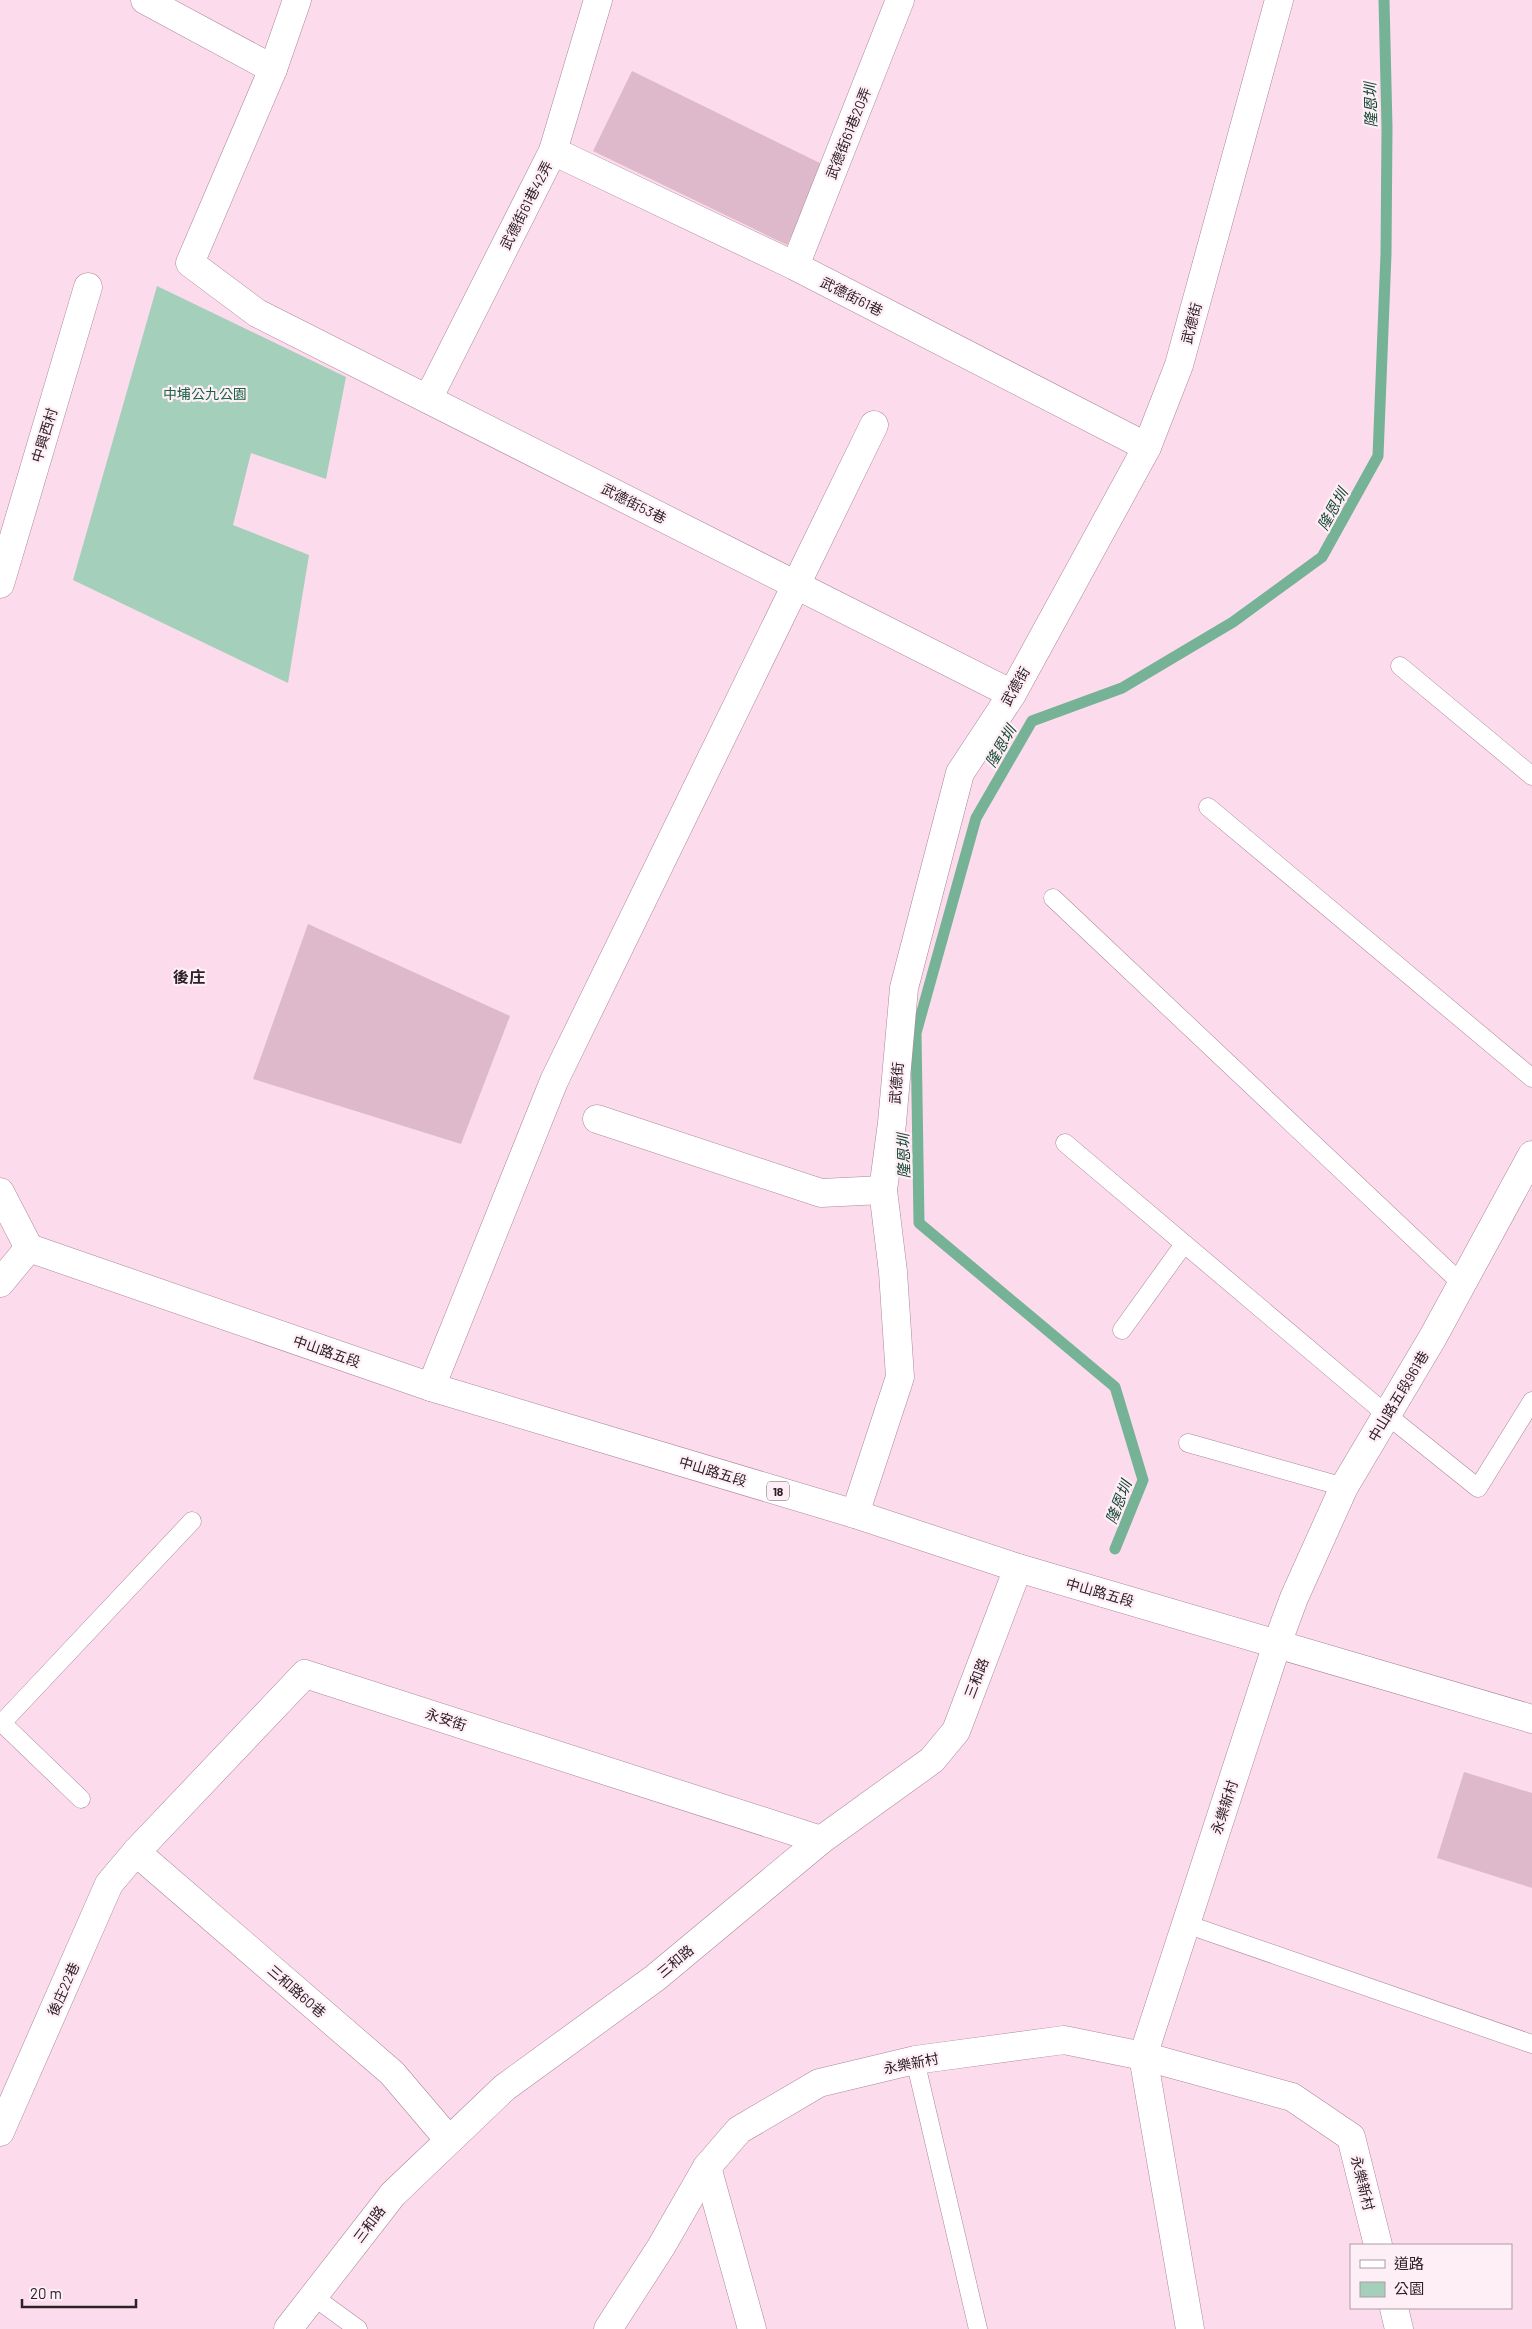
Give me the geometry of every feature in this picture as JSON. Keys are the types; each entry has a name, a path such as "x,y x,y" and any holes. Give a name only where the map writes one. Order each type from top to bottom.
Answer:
{"street":[{"path":"145,0 273,69 297,0"},
{"name":"武德街61巷42弄","path":"428,400 554,152 598,0"},
{"name":"武德街61巷20弄","path":"795,266 900,0"},
{"name":"武德街","path":"856,1514 900,1377 893,1272 883,1190 892,1123 906,979 960,773 1012,694 1147,447 1179,365 1279,0"},
{"name":"武德街53巷","path":"273,69 190,262 257,313 1012,694"},
{"name":"武德街61巷","path":"554,152 795,266 1147,447"},
{"name":"中興西村","path":"0,584 88,287"},
{"path":"431,1387 554,1081 874,425"},
{"path":"597,1119 821,1193 883,1190"},
{"name":"中山路五段961巷","path":"1277,1644 1294,1598 1344,1487 1462,1284 1532,1155"},
{"path":"0,1192 29,1248 0,1283"},
{"name":"中山路五段","path":"29,1248 431,1387 856,1514 1018,1568 1532,1719"},
{"name":"三和路","path":"288,2329 393,2194 504,2088 655,1978 821,1840 932,1760 956,1731 1018,1568"},
{"name":"永樂新村","path":"1190,2329 1143,2056 1277,1644"},
{"name":"永安街","path":"136,1852 306,1674 821,1840"},
{"name":"後庄22巷","path":"0,2132 109,1884 136,1852"},
{"name":"三和路60巷","path":"136,1852 392,2073 449,2140"},
{"name":"永樂新村","path":"608,2329 661,2247 707,2166 739,2130 819,2083 915,2060 1064,2040 1143,2056 1292,2098 1351,2137 1378,2244"},
{"path":"707,2166 752,2329"},
{"path":"1394,2309 1399,2329"}],"lane":[{"path":"1400,666 1532,776"},
{"path":"1208,807 1532,1078"},
{"path":"1053,898 1462,1284"},
{"path":"1065,1143 1387,1415 1478,1488 1532,1401"},
{"path":"1122,1330 1184,1244"},
{"path":"1188,1444 1344,1487"},
{"path":"81,1799 1,1723 192,1521"},
{"path":"1186,1924 1532,2044"},
{"path":"915,2060 978,2329"},
{"path":"314,2297 358,2329"}],"green space":[{"name":"中埔公九公園","path":"157,286 346,377 326,479 251,453 233,525 309,555 288,683 73,580"}],"building":[{"path":"632,71 826,166 787,245 593,151"},
{"path":"308,924 510,1016 461,1144 253,1079"},
{"path":"1464,1772 1532,1793 1532,1888 1437,1858"}],"waterway":[{"name":"隆恩圳","path":"1115,1549 1143,1480 1115,1387 919,1223 916,1033 976,818 1032,721 1122,688 1233,622 1322,557 1378,456 1386,254 1387,127 1384,0"}],"district":[{"name":"後庄","path":"189,976"}]}
